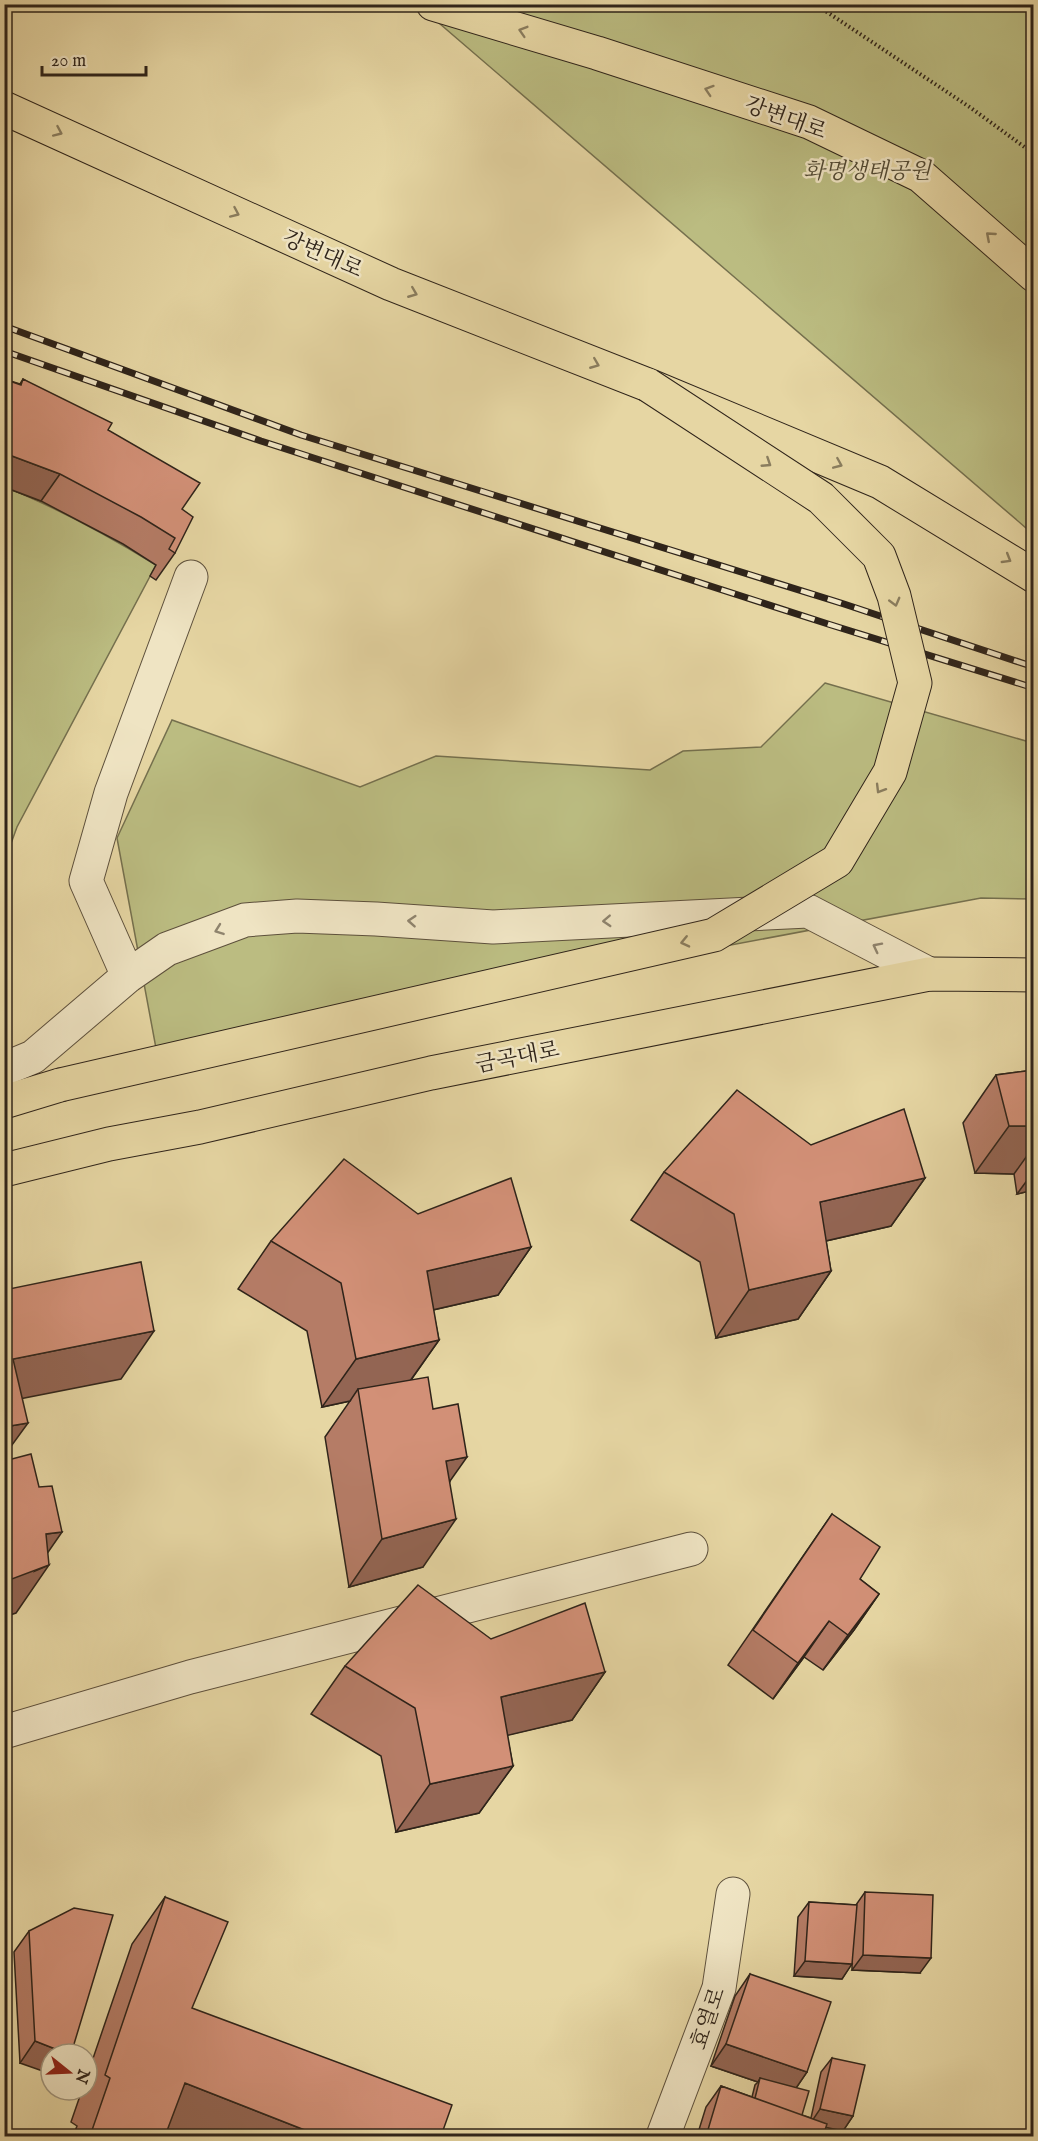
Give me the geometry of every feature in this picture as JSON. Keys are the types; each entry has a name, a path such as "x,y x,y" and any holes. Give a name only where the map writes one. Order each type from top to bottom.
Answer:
{"main road":[{"name":"강변대로","path":"433,4 597,53 809,122 921,176 1034,275"},
{"name":"강변대로","path":"4,108 391,284 648,385"},
{"path":"648,385 880,482 1034,576"},
{"path":"4,1102 60,1085 714,935 837,861 890,772 915,683 894,596 879,556 820,498 648,385"},
{"name":"금곡대로","path":"4,1170 109,1144 200,1127 432,1073 929,974 1034,975"}],"street":[{"path":"128,976 86,880 111,792 191,578"},
{"path":"4,1069 33,1057 128,976 167,949 245,920 308,916 493,927 808,911 929,974"},
{"path":"4,1732 190,1677 691,1549"},
{"name":"효열로","path":"663,2136 719,1988 733,1894"}],"path":[{"path":"814,4 971,108 1034,154"}],"green space":[{"name":"화명생태공원","path":"418,5 1033,5 1033,534"},
{"path":"5,487 82,523 156,565 17,827 5,860"},
{"path":"825,683 1033,743 1033,899 981,898 603,969 158,1059 117,838 172,720 360,787 436,756 650,770 683,751 761,747"}],"building":[{"path":"4,379 21,385 23,379 112,423 108,430 200,483 182,509 193,517 175,553 169,549 175,538 141,517 60,474 4,453"},
{"path":"1034,1070 1034,1126 1009,1126 996,1075"},
{"path":"737,1090 811,1145 904,1109 925,1178 820,1202 831,1271 749,1290 734,1214 664,1172"},
{"path":"344,1159 418,1214 511,1178 531,1247 427,1271 439,1340 356,1359 341,1283 271,1241"},
{"path":"141,1262 154,1331 13,1359 28,1423 4,1427 4,1290"},
{"path":"428,1377 433,1409 458,1404 467,1457 446,1461 456,1519 382,1539 358,1389"},
{"path":"31,1454 39,1487 52,1486 62,1532 46,1534 49,1565 4,1582 4,1461"},
{"path":"832,1514 880,1547 860,1579 879,1594 848,1635 829,1621 798,1663 753,1630"},
{"path":"418,1585 491,1639 585,1603 605,1672 501,1697 513,1766 430,1784 415,1708 345,1666"},
{"path":"865,1892 933,1895 931,1958 863,1955"},
{"path":"165,1897 228,1922 192,2008 452,2105 441,2136 320,2136 185,2083 165,2136 90,2136 110,2078 105,2075"},
{"path":"809,1902 857,1905 852,1964 805,1961"},
{"path":"74,1908 113,1915 75,2042 35,2041 29,1931"},
{"path":"750,1974 831,2002 807,2072 726,2044"},
{"path":"832,2058 865,2065 853,2116 820,2109"},
{"path":"760,2078 809,2091 802,2115 755,2098"},
{"path":"721,2086 827,2124 823,2136 716,2136 707,2133"}],"railway":[{"path":"4,326 301,435 844,604 1034,667"},
{"path":"4,351 261,441 1034,688"}]}
